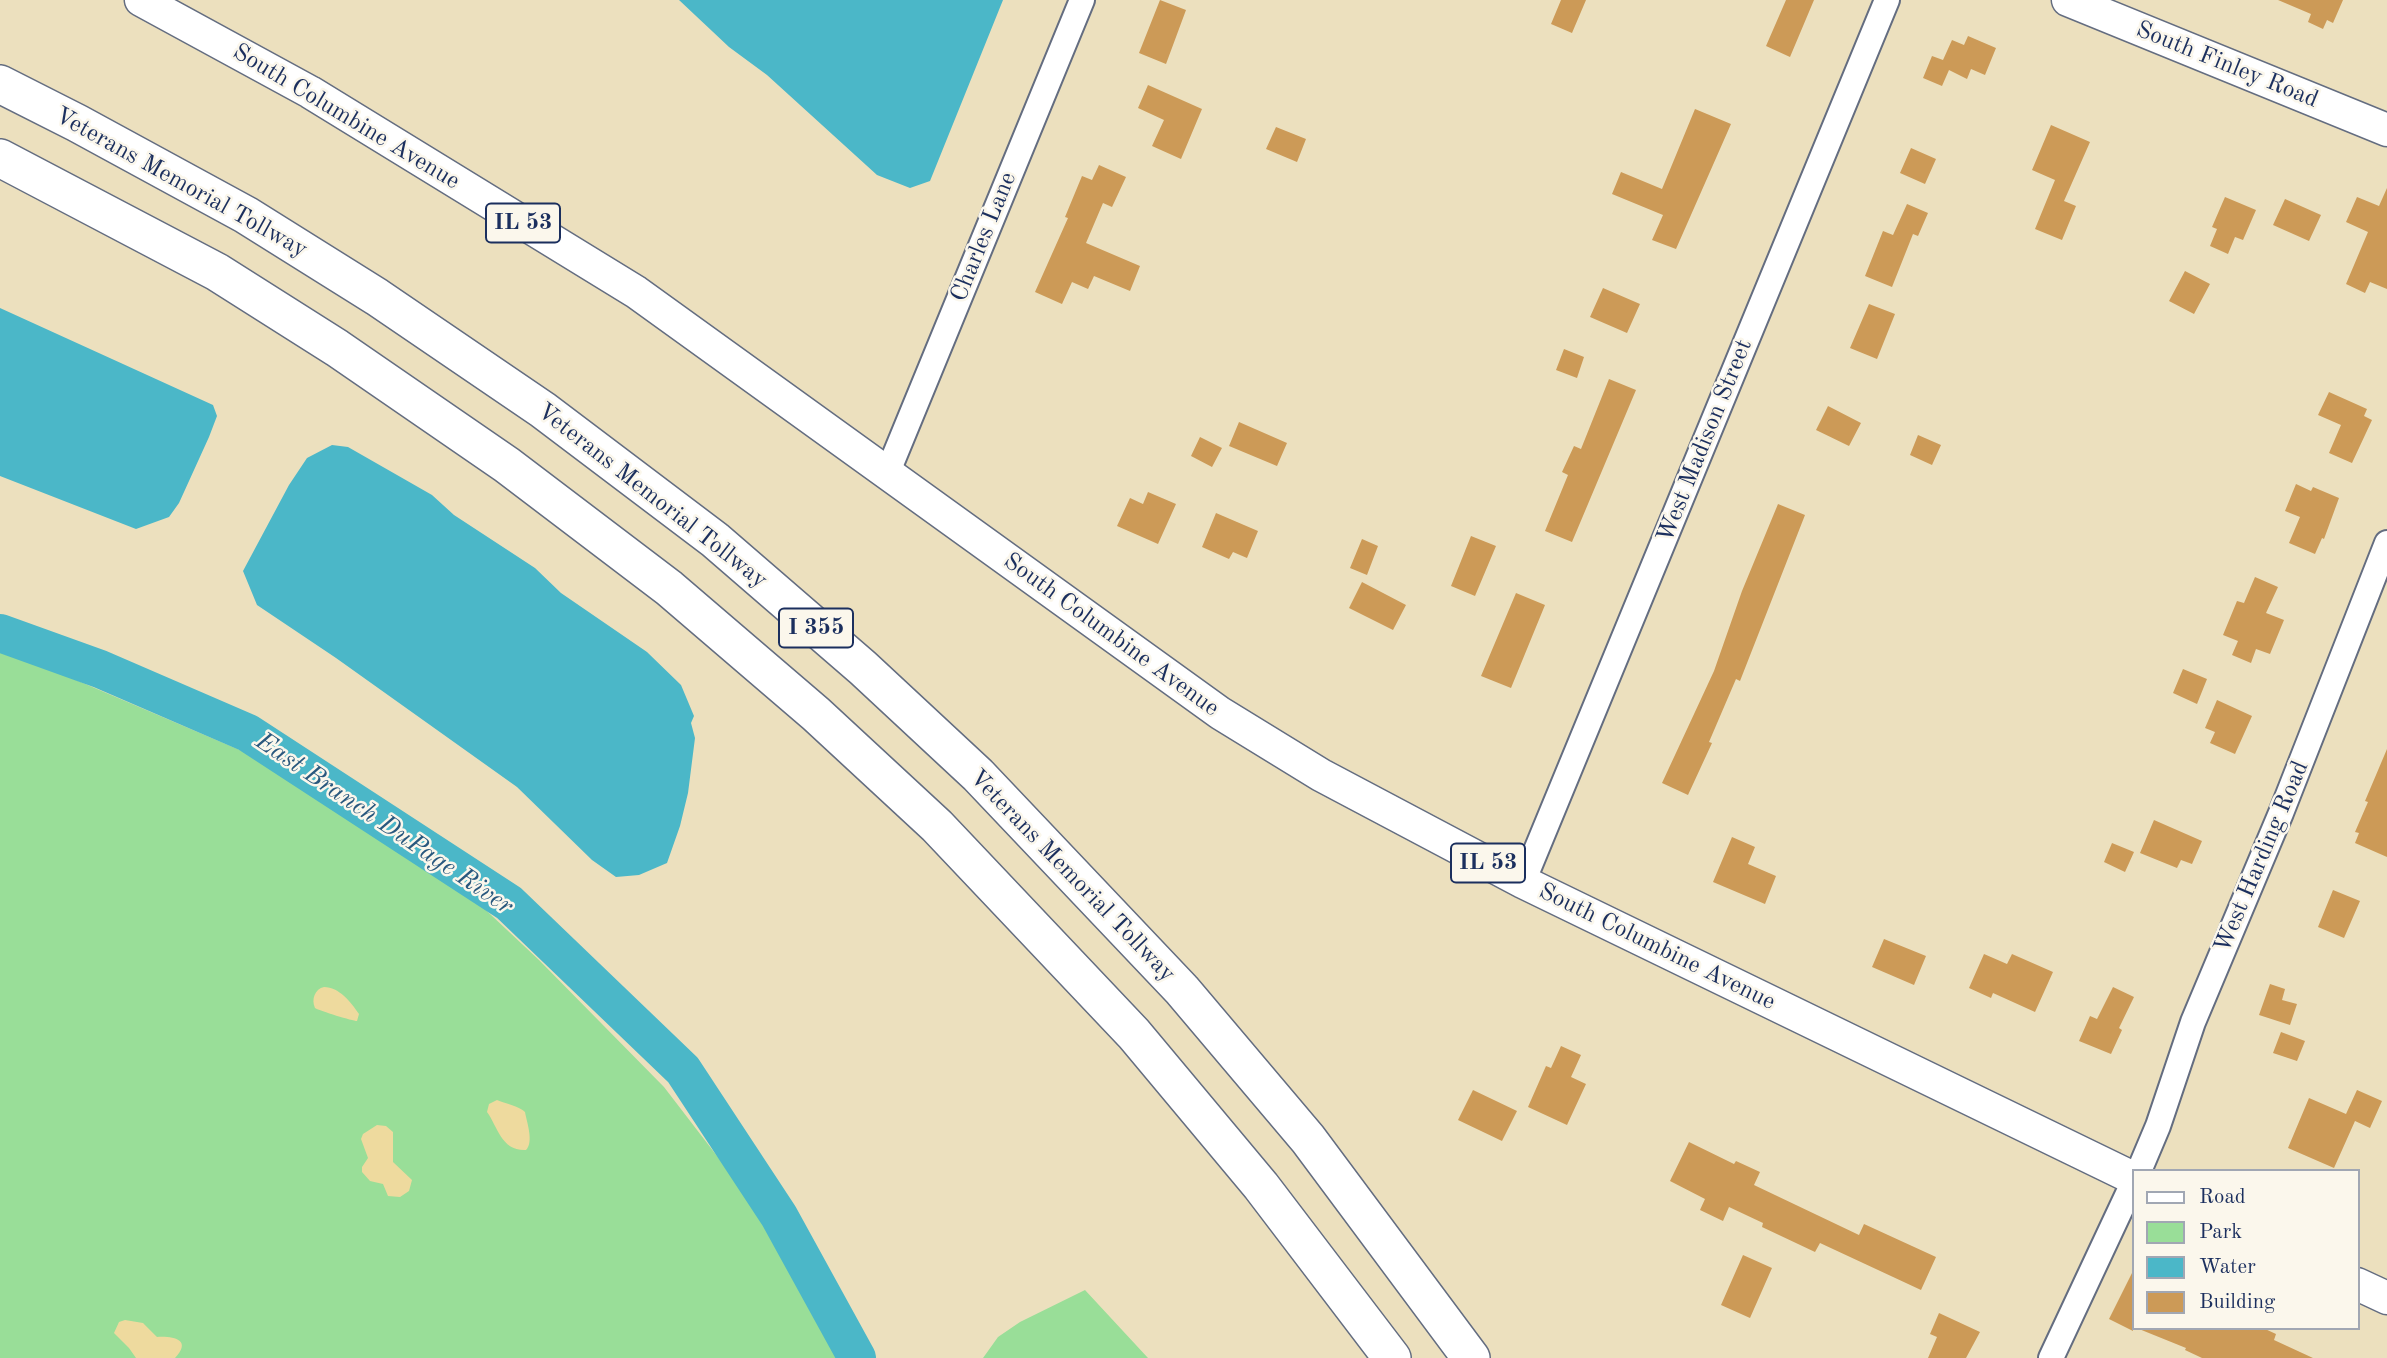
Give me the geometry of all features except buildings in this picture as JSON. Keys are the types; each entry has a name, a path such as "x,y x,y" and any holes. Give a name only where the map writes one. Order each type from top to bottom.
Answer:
{"highway":[{"name":"Veterans Memorial Tollway","path":"0,84 77,122 246,215 377,297 543,410 715,540 863,668 978,775 1182,990 1308,1139 1471,1358"},
{"name":"I 355","path":"0,158 217,272 337,348 507,465 669,588 795,696 937,826 1134,1034 1261,1186 1392,1358"}],"main road":[{"name":"South Columbine Avenue","path":"141,0 310,92 636,292 1220,713 1321,775 1523,882 2132,1181"},
{"name":"South Finley Road","path":"2067,0 2387,130"},
{"path":"2359,1285 2387,1298"}],"street":[{"name":"Charles Lane","path":"887,474 1082,0"},
{"name":"West Madison Street","path":"1523,882 1887,0"},
{"name":"West Harding Road","path":"2140,1169 2158,1126 2193,1021 2281,813 2387,543"},
{"path":"2051,1358 2132,1183"}],"green space":[{"path":"0,651 48,668 249,754 332,796 457,883 539,960 664,1087 727,1169 759,1217 811,1299 838,1358 0,1358"},
{"path":"1085,1290 1148,1358 983,1358 998,1337 1020,1322"}],"sand":[{"path":"324,987 340,992 348,1000 359,1014 357,1021 315,1008 315,995"},
{"path":"497,1100 525,1112 530,1137 526,1150 511,1147 498,1131 487,1112 489,1104"},
{"path":"377,1125 386,1126 393,1132 393,1162 412,1180 409,1191 400,1197 388,1196 383,1184 370,1181 362,1172 368,1158 361,1139 363,1134"},
{"path":"125,1320 143,1323 157,1337 178,1340 182,1347 180,1352 175,1358 136,1358 114,1333 119,1322"}],"water":[{"path":"679,0 1003,0 930,181 910,188 877,175 767,75 729,47"},
{"path":"0,308 213,405 217,416 209,437 179,503 169,517 136,529 0,476"},
{"path":"332,445 348,447 432,495 454,515 535,568 561,593 647,652 681,685 694,716 691,723 695,738 688,793 667,863 639,875 616,877 592,860 517,787 257,605 243,571 289,485 307,458"}],"waterway":[{"name":"East Branch DuPage River","path":"0,633 100,669 248,733 509,903 683,1070 779,1216 857,1358"}]}
